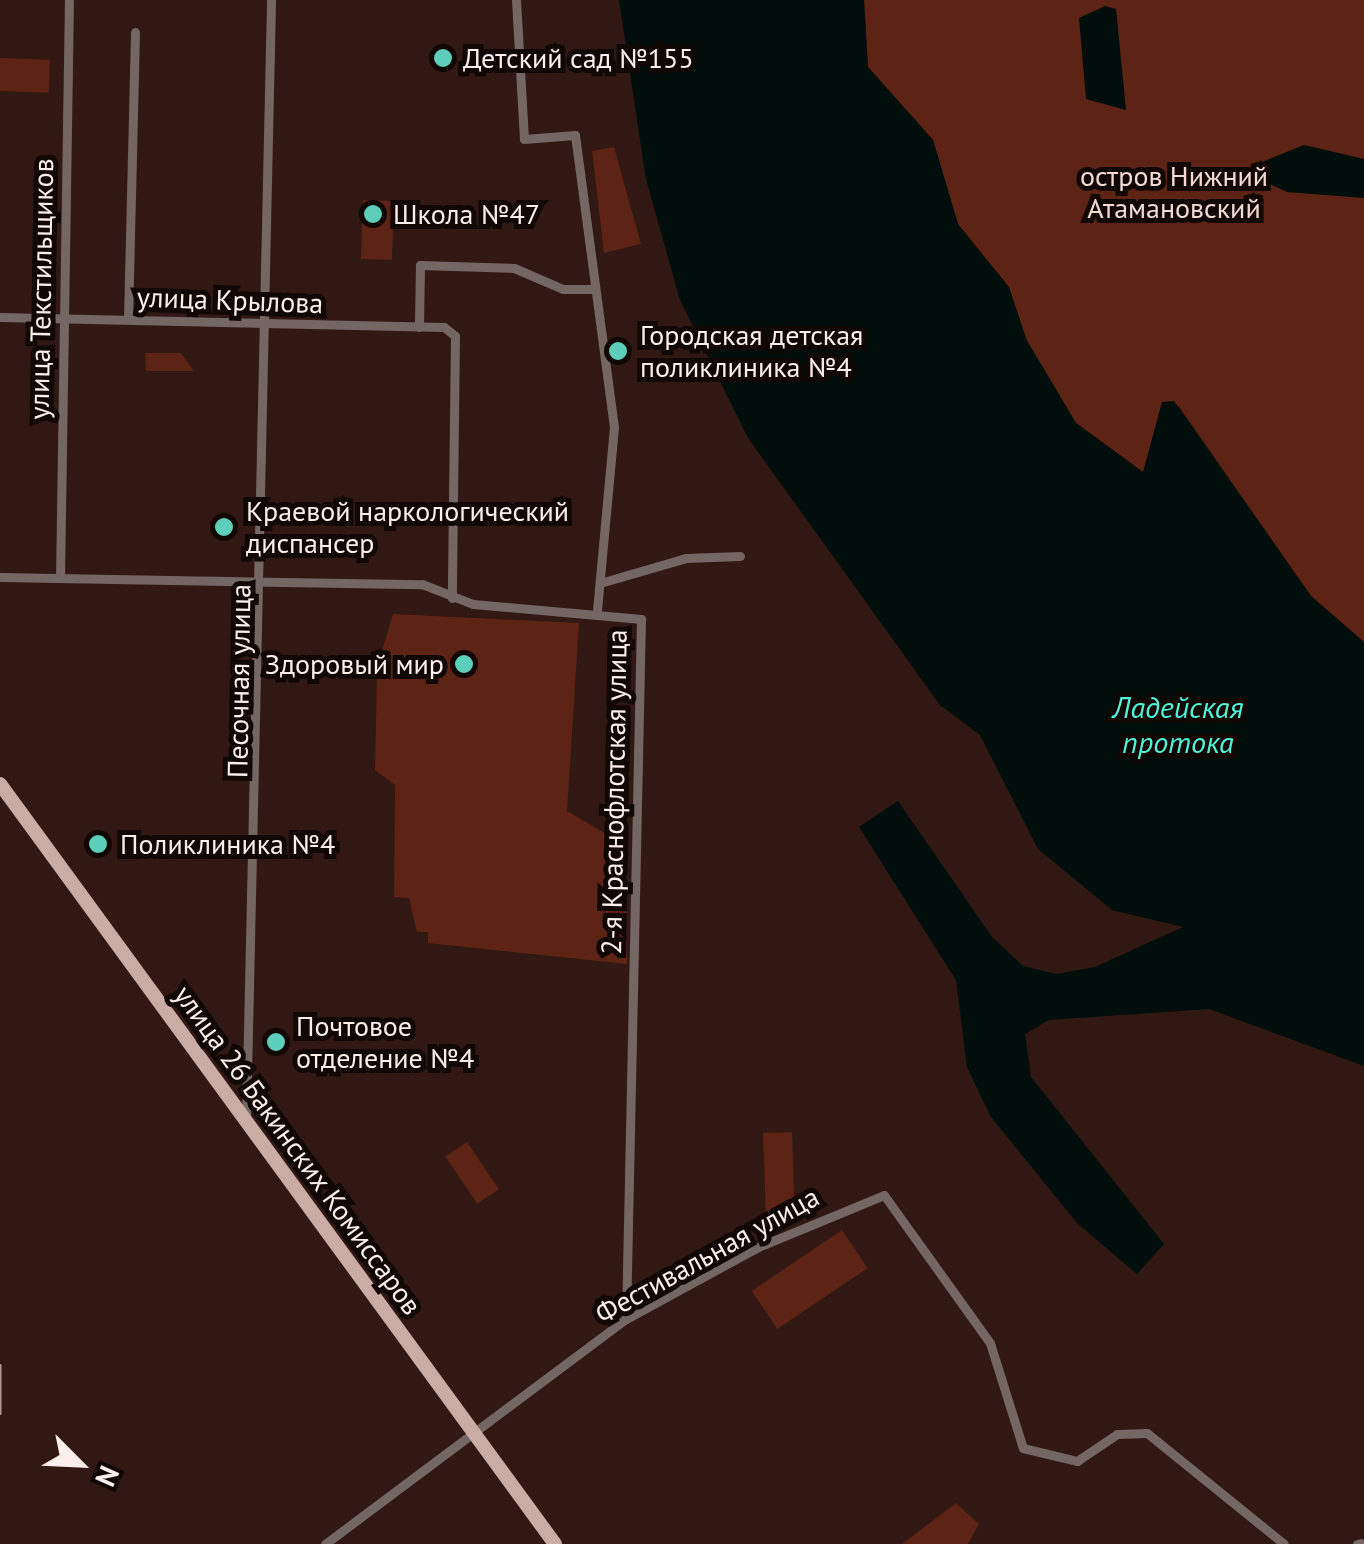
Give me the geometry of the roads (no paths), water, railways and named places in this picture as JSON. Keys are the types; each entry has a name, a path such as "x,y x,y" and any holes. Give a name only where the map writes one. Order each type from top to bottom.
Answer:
{"main road":[{"name":"улица 26 Бакинских Комиссаров","path":"0,784 556,1544"}],"street":[{"name":"улица Текстильщиков","path":"60,578 69,0"},
{"name":"Песочная улица","path":"246,1122 262,580 261,324 272,0"},
{"name":"2-я Краснофлотская улица","path":"516,0 524,139 574,135 614,427 597,610 637,614 643,624 626,1319"},
{"path":"128,319 135,32"},
{"path":"419,327 420,265 514,268 563,289 594,289"},
{"name":"улица Крылова","path":"0,317 419,327 455,336 452,598"},
{"path":"600,583 686,558 740,556"},
{"path":"0,577 422,584 452,598 597,610"},
{"name":"Фестивальная улица","path":"325,1544 471,1429 626,1319 869,1195 884,1195 990,1343 1023,1448 1078,1461 1118,1434 1148,1433 1284,1544"}],"water":[{"name":"Ладейская протока","path":"619,0 864,0 868,67 933,140 958,224 1009,287 1027,341 1076,423 1143,472 1162,402 1174,401 1311,596 1364,642 1364,1066 1209,1009 1049,1020 1025,1034 1031,1077 1164,1244 1137,1274 1078,1224 991,1117 967,1067 956,980 859,827 898,801 992,937 1023,966 1056,974 1095,967 1183,927 1112,910 1038,849 980,735 940,705 748,438 680,300 646,179"},
{"path":"1105,6 1116,9 1126,110 1086,99 1079,18"},
{"path":"1304,145 1364,159 1364,198 1287,192 1257,178 1262,162"}],"tram line":[{"path":"0,1365 0,1413"}],"place":[{"name":"Детский сад №155","path":"443,58"},
{"name":"Школа №47","path":"373,214"},
{"name":"Городская детская поликлиника №4","path":"618,351"},
{"name":"Краевой наркологический диспансер","path":"224,527"},
{"name":"Здоровый мир","path":"464,664"},
{"name":"Поликлиника №4","path":"98,844"},
{"name":"Почтовое отделение №4","path":"276,1042"}],"park label":[{"name":"остров Нижний Атамановский","path":"1174,192"}]}
